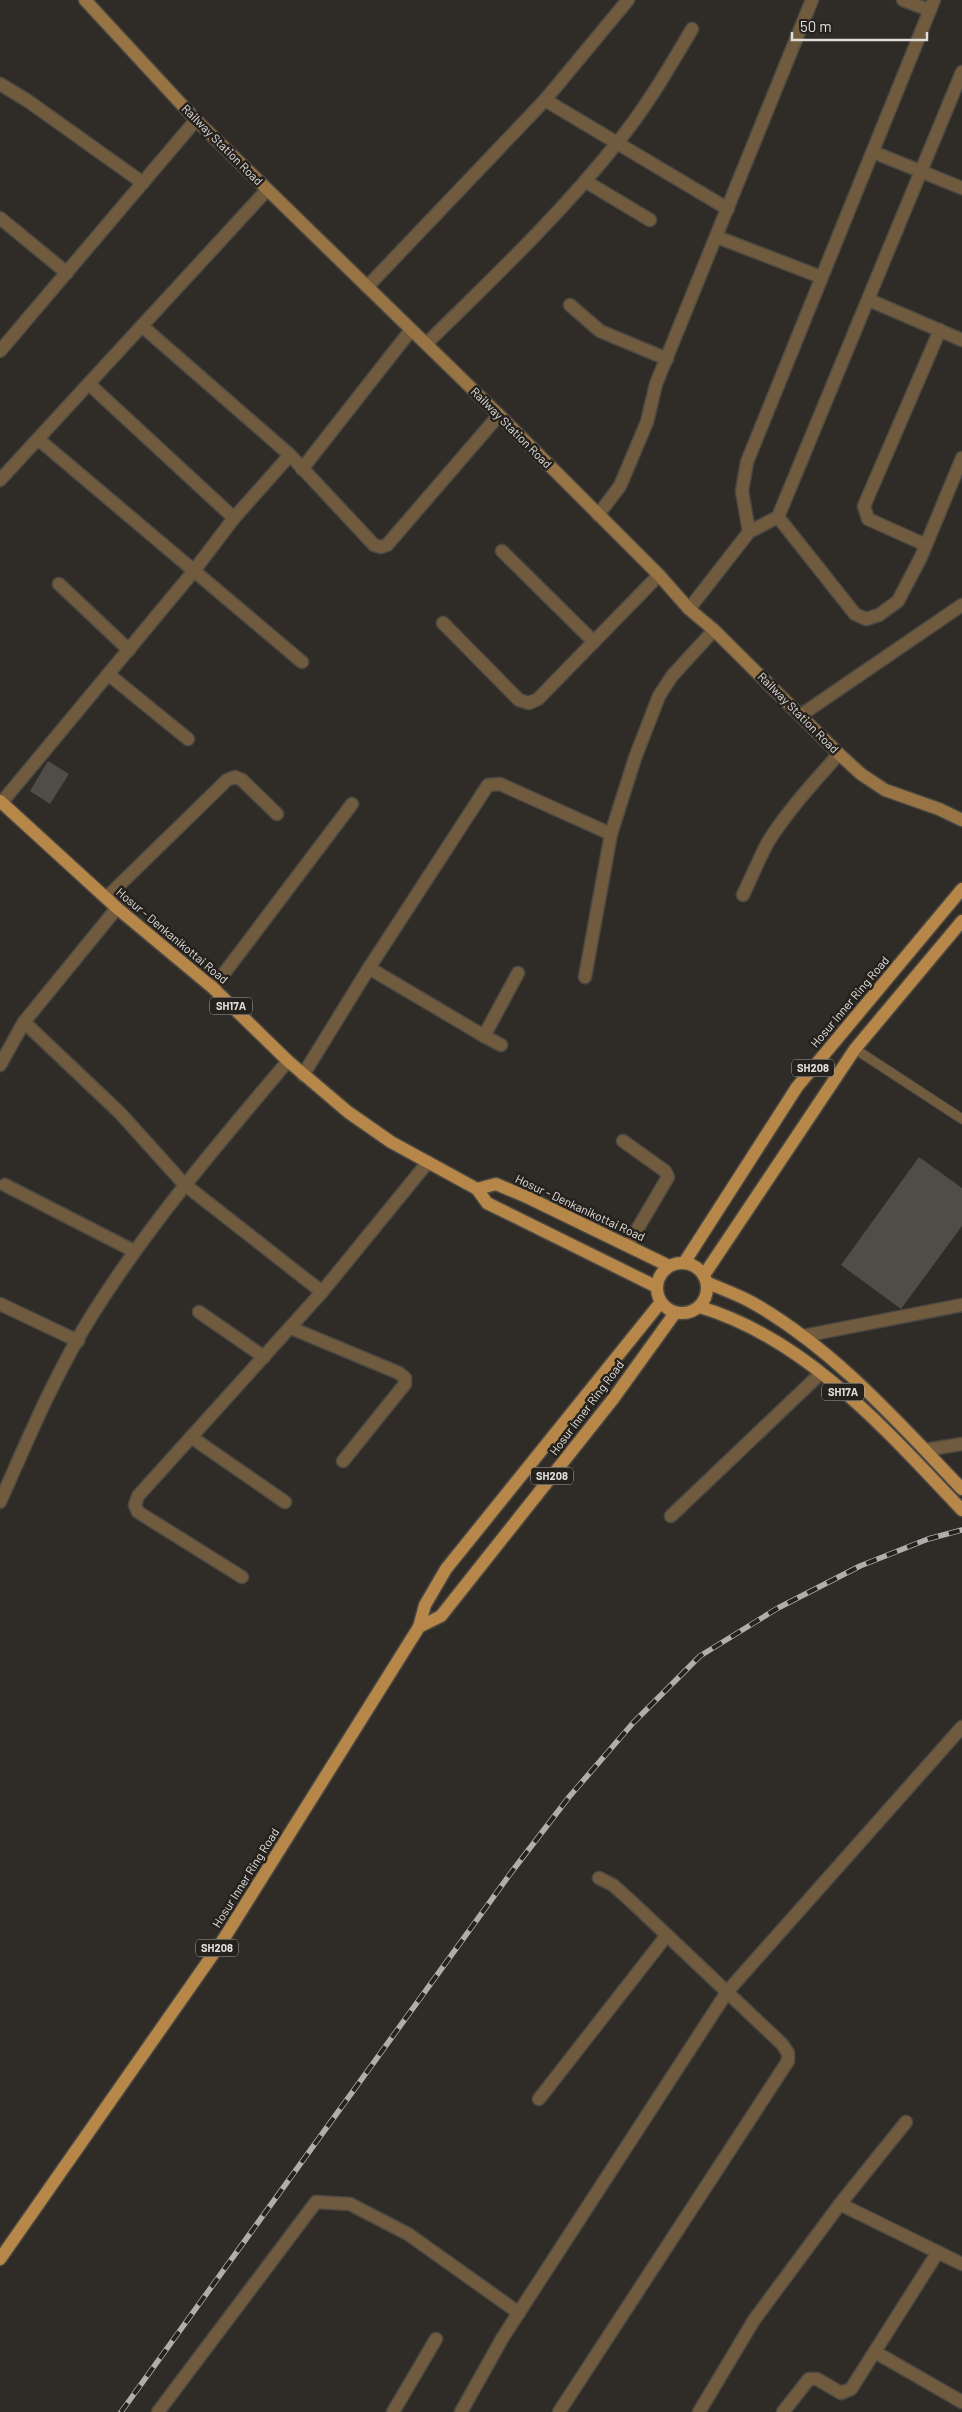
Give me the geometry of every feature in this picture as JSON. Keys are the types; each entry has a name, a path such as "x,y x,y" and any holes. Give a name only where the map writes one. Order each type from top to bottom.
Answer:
{"main road":[{"name":"Railway Station Road","path":"85,0 196,120 499,415 659,575 689,609 714,630 839,754 861,774 885,790 939,809 962,820"},
{"name":"Hosur - Denkanikottai Road","path":"1,801 117,908 213,988 303,1075 371,1129 478,1189 487,1203 657,1287"},
{"name":"Hosur Inner Ring Road","path":"684,1263 798,1087 962,889"},
{"name":"SH208","path":"706,1279 855,1049 962,921"},
{"name":"Hosur - Denkanikottai Road","path":"478,1189 496,1184 669,1266"},
{"path":"684,1263 669,1266 659,1279 657,1287 661,1302 675,1313 683,1314 700,1307 708,1292 706,1279"},
{"name":"SH17A","path":"684,1263 692,1264 706,1279 752,1302 803,1336 858,1382 962,1489"},
{"name":"Hosur Inner Ring Road","path":"0,2259 223,1940 419,1627 425,1604 446,1569 661,1302"},
{"name":"SH17A","path":"700,1307 730,1316 770,1338 820,1374 890,1436 962,1510"},
{"name":"Hosur Inner Ring Road","path":"419,1627 441,1616 613,1399 675,1313"}],"street":[{"path":"367,287 545,100 628,0"},
{"path":"598,515 620,486 647,422 656,384 812,0"},
{"path":"749,532 742,491 747,462 932,5 903,0"},
{"path":"426,344 554,218 617,143 653,95 692,29"},
{"path":"689,609 749,532 778,517 962,72"},
{"path":"0,84 28,101 143,183"},
{"path":"545,100 728,209"},
{"path":"0,351 196,120"},
{"path":"873,152 962,188"},
{"path":"585,180 650,220"},
{"path":"0,480 267,190"},
{"path":"0,218 68,272"},
{"path":"717,237 821,277"},
{"path":"869,300 962,340"},
{"path":"570,305 600,331 667,359"},
{"path":"142,326 290,455 374,545 381,547 387,545 499,415"},
{"path":"302,469 411,330"},
{"path":"926,545 868,519 864,506 940,330"},
{"path":"88,384 234,518"},
{"path":"38,439 193,572 302,662"},
{"path":"1,801 129,650 193,572 234,518 290,455"},
{"path":"778,517 855,614 866,619 879,615 898,601 910,582 962,458"},
{"path":"502,551 594,642"},
{"path":"443,623 519,700 529,703 538,699 659,575"},
{"path":"59,584 129,650"},
{"path":"800,715 962,605"},
{"path":"585,976 611,834 635,758 659,696 672,676 714,630"},
{"path":"108,674 188,739"},
{"path":"743,895 778,827 839,754"},
{"path":"106,898 227,780 235,777 242,780 277,814"},
{"path":"303,1075 369,968 488,785 500,784 611,834"},
{"path":"213,988 352,804"},
{"path":"0,1066 24,1022 117,908"},
{"path":"369,968 501,1045"},
{"path":"484,1036 518,972"},
{"path":"24,1022 120,1113 184,1184 322,1292"},
{"path":"0,1502 43,1405 78,1341 134,1251 184,1184 288,1061"},
{"path":"623,1141 665,1170 668,1177 628,1245"},
{"path":"242,1577 138,1512 135,1505 138,1496 291,1328 428,1162"},
{"path":"5,1185 134,1251"},
{"path":"0,1304 78,1341"},
{"path":"803,1336 962,1305"},
{"path":"198,1312 264,1357"},
{"path":"291,1328 399,1373 405,1378 405,1384 343,1461"},
{"path":"670,1516 820,1374"},
{"path":"191,1437 285,1502"},
{"path":"925,1450 962,1444"},
{"path":"461,2412 519,2313 727,1992 962,1727"},
{"path":"559,2412 788,2061 788,2053 782,2044 613,1886 599,1878"},
{"path":"538,2100 667,1935"},
{"path":"699,2412 754,2320 840,2204 906,2122"},
{"path":"158,2412 316,2202 350,2204 408,2234 519,2313"},
{"path":"840,2204 962,2264"},
{"path":"783,2412 809,2379 817,2379 841,2393 851,2389 938,2252"},
{"path":"393,2412 436,2339"},
{"path":"875,2352 962,2402"}],"lane":[{"path":"855,1049 962,1119"}],"building":[{"path":"48,761 69,774 50,804 30,791"},
{"path":"919,1157 962,1188 962,1226 901,1309 841,1265"}],"railway":[{"path":"121,2412 510,1874 569,1797 633,1723 700,1656 778,1608 860,1566 928,1539 962,1530"}]}
